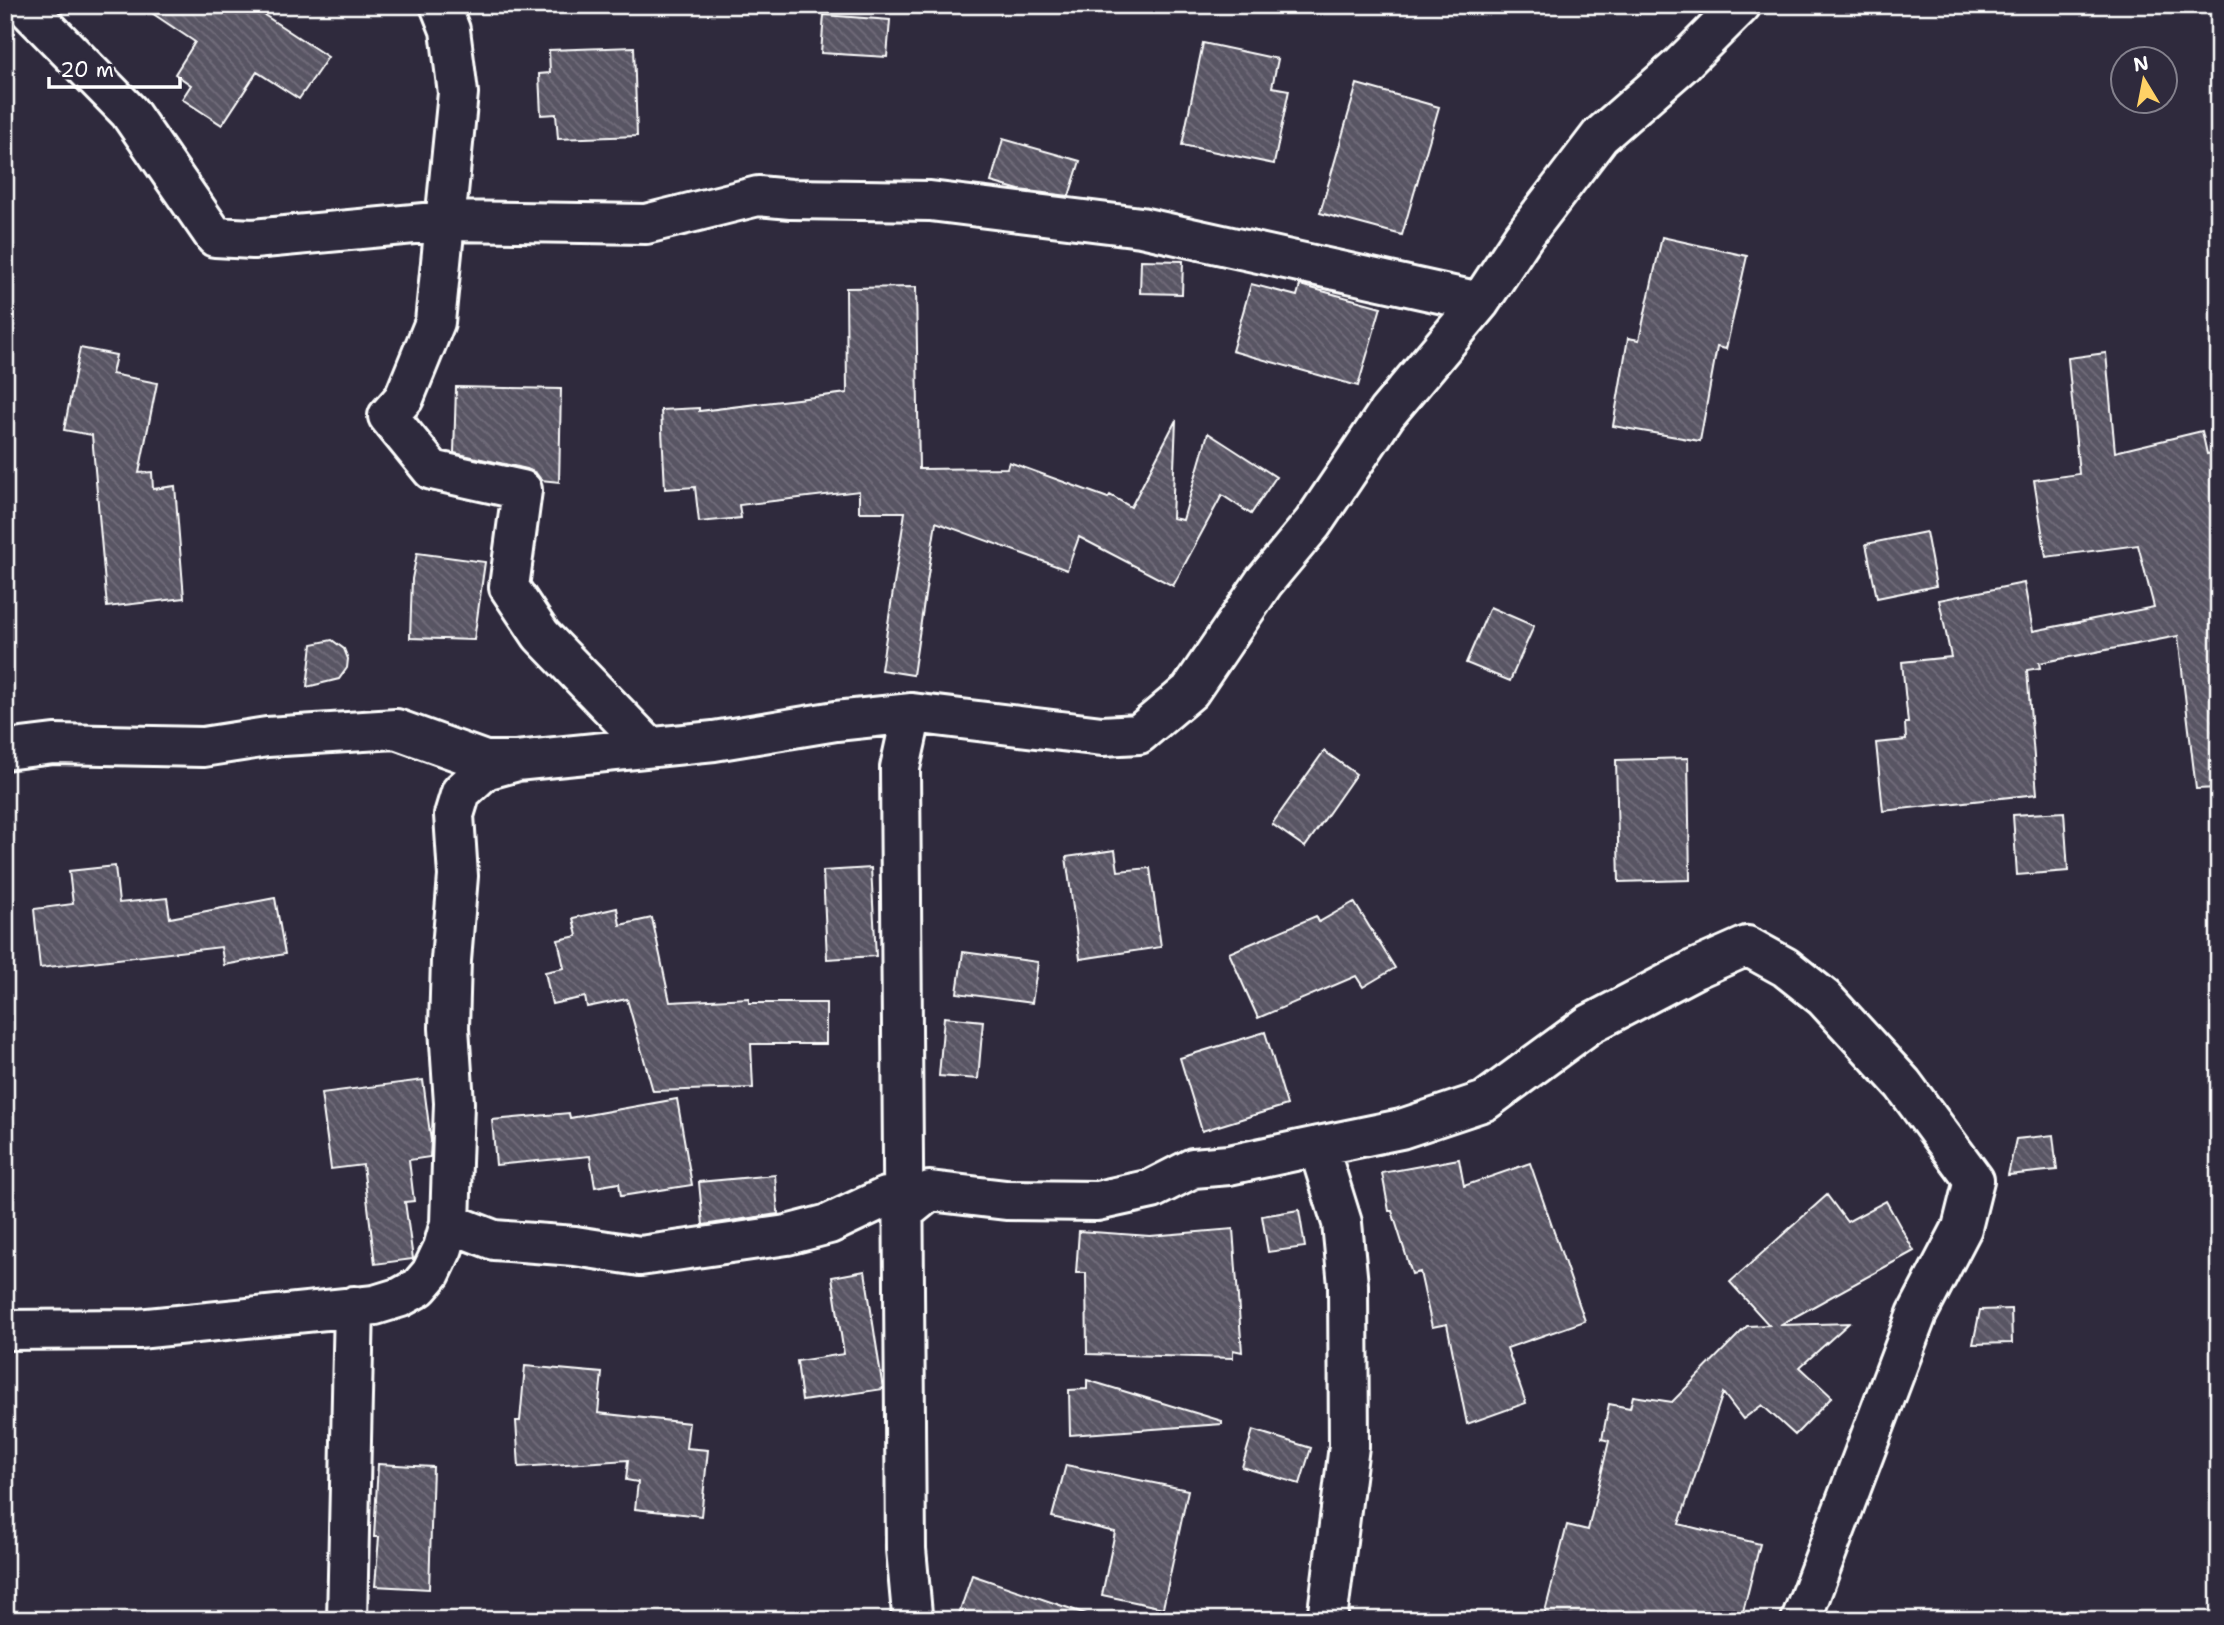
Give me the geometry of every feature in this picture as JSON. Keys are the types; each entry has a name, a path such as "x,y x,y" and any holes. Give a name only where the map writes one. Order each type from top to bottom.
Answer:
{"street":[{"path":"24,5 129,112 215,237 253,239 446,221 646,224 758,196 930,201 1141,227 1480,302"},
{"path":"440,5 450,30 458,93 435,322 404,398 388,416 432,470 522,490 509,587 541,635 649,747"},
{"path":"5,750 54,744 203,747 267,737 396,729 485,761 516,761 713,741 836,721 912,713 1102,736 1139,734 1190,691 1264,582 1313,523 1387,413 1480,302 1523,237 1600,136 1681,65 1741,5"},
{"path":"910,1620 912,1614 906,1549 900,768 912,713"},
{"path":"5,1330 138,1329 375,1305 401,1297 419,1287 431,1273 443,1248 450,1223 454,1103 449,1028 458,876 454,816 461,792 485,770 516,761"},
{"path":"904,1212 930,1191 1006,1200 1097,1200 1152,1189 1193,1168 1228,1165 1401,1129 1485,1101 1590,1024 1695,969 1747,946 1784,967 1824,998 1903,1084 1974,1180 1962,1228 1917,1314 1801,1620"},
{"path":"1318,1146 1342,1223 1349,1285 1349,1446 1327,1620"},
{"path":"450,1223 494,1240 575,1246 640,1256 787,1236 829,1224 886,1197 904,1212"},
{"path":"347,1620 354,1306"}],"building":[{"path":"140,5 249,5 328,57 299,99 257,72 222,125 182,99 191,85 175,74 195,42"},
{"path":"824,15 890,20 887,57 821,53"},
{"path":"1203,43 1278,59 1272,87 1289,90 1274,164 1182,145"},
{"path":"634,47 637,136 558,139 556,114 541,115 539,74 550,73 549,50"},
{"path":"1357,84 1439,107 1402,235 1320,213"},
{"path":"1003,139 1080,161 1069,196 1019,190 991,182"},
{"path":"1662,237 1747,256 1726,349 1717,347 1700,441 1613,426 1628,338 1639,340"},
{"path":"1141,260 1183,261 1182,294 1140,293"},
{"path":"1251,284 1297,296 1300,285 1381,307 1358,386 1232,351"},
{"path":"916,287 919,469 1007,468 1009,462 1108,498 1110,495 1131,507 1176,420 1172,518 1183,520 1208,433 1276,477 1251,514 1222,495 1173,586 1079,537 1067,570 936,522 913,675 881,670 905,512 859,512 859,491 739,505 741,518 699,522 695,487 665,489 661,410 699,408 699,411 847,393 846,288"},
{"path":"80,348 116,355 112,374 157,383 139,473 152,472 153,489 175,486 184,598 107,607 92,435 64,430"},
{"path":"2106,353 2115,452 2202,431 2207,454 2219,452 2219,788 2196,789 2178,636 2039,663 2040,668 2027,670 2037,794 1883,811 1876,743 1906,740 1905,723 1908,723 1902,662 1951,657 1939,600 2024,583 2033,631 2154,607 2138,545 2046,557 2034,480 2079,474 2068,358"},
{"path":"456,387 561,389 559,482 541,480 536,473 527,469 454,453"},
{"path":"1926,532 1936,586 1877,598 1866,544"},
{"path":"417,553 485,562 474,640 410,638 412,579"},
{"path":"1490,607 1534,626 1510,681 1466,663"},
{"path":"332,640 344,649 348,659 347,668 339,679 307,687 312,644"},
{"path":"1324,751 1356,774 1305,847 1272,824"},
{"path":"1688,758 1690,880 1619,882 1616,760"},
{"path":"2064,812 2068,871 2017,875 2013,815"},
{"path":"1115,850 1118,871 1150,868 1161,947 1080,959 1066,857"},
{"path":"115,866 119,903 167,898 170,918 275,898 285,954 224,965 221,947 40,968 34,909 73,904 69,871"},
{"path":"871,868 876,956 827,959 823,871"},
{"path":"1354,902 1395,968 1363,987 1356,976 1258,1018 1229,953 1316,916 1319,922"},
{"path":"617,908 620,925 652,918 670,1002 749,998 749,1003 826,1003 826,1044 751,1044 753,1088 653,1091 627,999 587,1007 585,997 552,1004 545,972 564,968 558,940 577,936 573,918"},
{"path":"963,952 1038,962 1032,1003 957,993"},
{"path":"944,1017 983,1021 978,1079 939,1076"},
{"path":"1265,1032 1287,1105 1202,1131 1180,1058"},
{"path":"423,1080 431,1141 430,1157 409,1160 414,1201 405,1202 413,1259 375,1264 363,1165 331,1169 321,1093"},
{"path":"677,1099 692,1185 621,1196 619,1183 595,1187 590,1156 496,1165 492,1120 569,1113 570,1118"},
{"path":"2053,1135 2057,1170 2008,1175 2016,1139"},
{"path":"1459,1159 1464,1186 1530,1163 1585,1321 1507,1348 1526,1403 1467,1424 1447,1324 1432,1327 1420,1272 1412,1274 1392,1211 1389,1211 1382,1173"},
{"path":"775,1175 778,1214 703,1225 699,1182"},
{"path":"1827,1195 1847,1222 1886,1201 1914,1251 1780,1325 1849,1323 1800,1367 1832,1397 1795,1435 1762,1405 1743,1419 1723,1393 1679,1524 1760,1544 1741,1620 1543,1620 1567,1525 1588,1530 1609,1441 1602,1439 1609,1404 1630,1408 1633,1396 1672,1402 1747,1326 1769,1325 1730,1282"},
{"path":"1299,1210 1305,1247 1268,1252 1262,1216"},
{"path":"1233,1229 1242,1352 1233,1350 1233,1358 1087,1354 1086,1273 1076,1273 1079,1231 1150,1236"},
{"path":"865,1271 883,1389 802,1401 797,1361 844,1354 832,1277"},
{"path":"2011,1309 2012,1343 1973,1344 1980,1310"},
{"path":"525,1366 602,1373 598,1413 689,1423 686,1448 708,1450 701,1516 635,1509 638,1482 626,1480 628,1460 519,1467 516,1421 520,1421"},
{"path":"1087,1380 1222,1421 1222,1424 1070,1435 1069,1390 1087,1389"},
{"path":"1253,1430 1311,1448 1300,1484 1242,1467"},
{"path":"378,1464 433,1467 429,1589 375,1586 379,1537 374,1537"},
{"path":"1066,1465 1188,1490 1163,1608 1102,1595 1115,1532 1052,1517"},
{"path":"972,1575 1086,1614 1085,1620 957,1620"}]}
